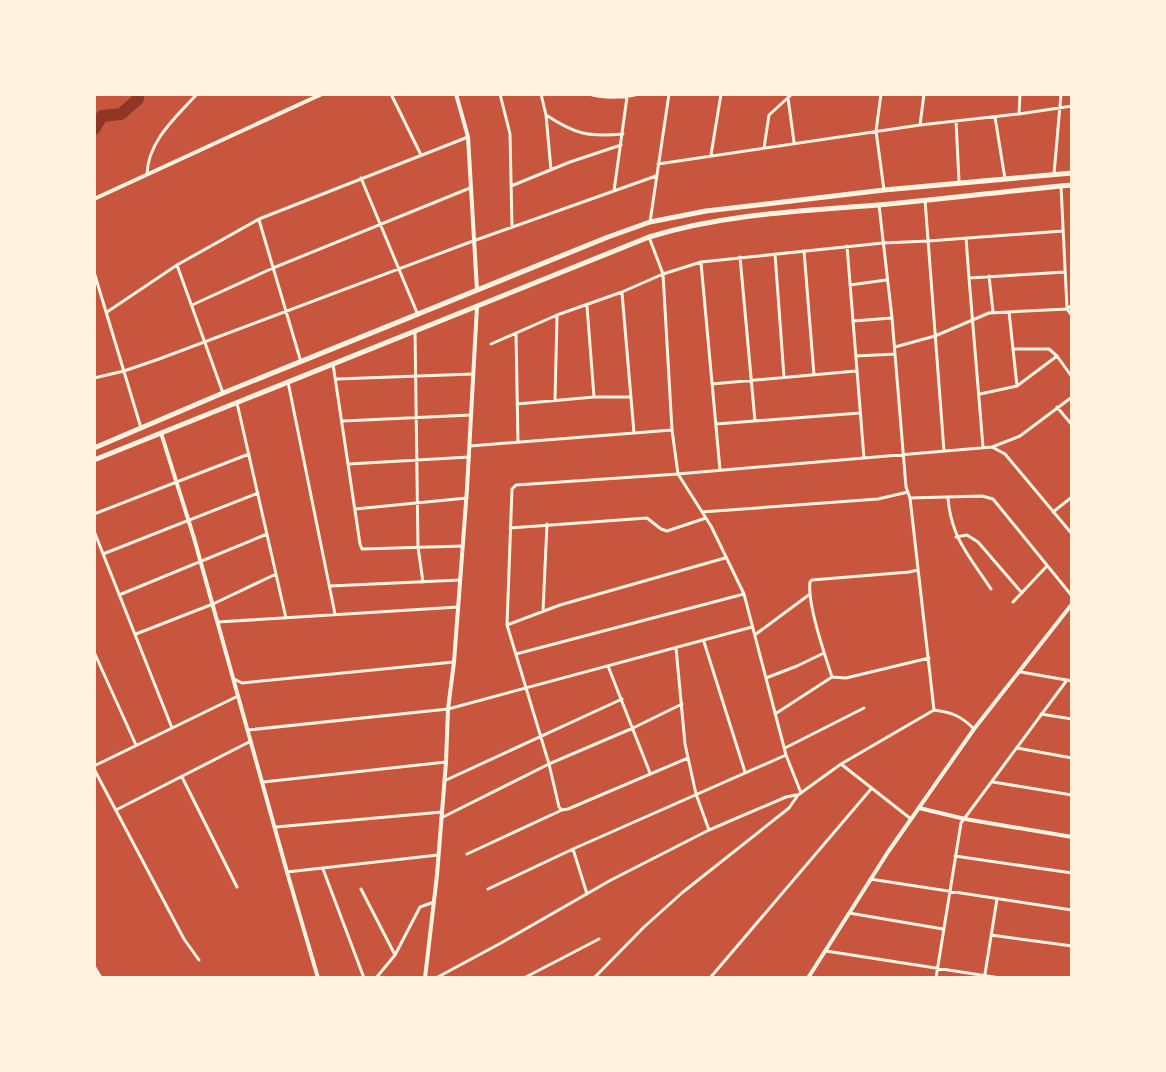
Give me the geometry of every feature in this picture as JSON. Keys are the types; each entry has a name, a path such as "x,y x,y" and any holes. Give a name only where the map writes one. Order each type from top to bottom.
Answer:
{"main road":[{"path":"94,448 650,222 706,211 884,190 1072,173"},
{"path":"94,460 649,237 680,228 779,212 1072,185"},
{"path":"94,968 100,978"}],"street":[{"path":"147,174 152,149 197,94"},
{"path":"94,199 322,94"},
{"path":"391,94 421,155"},
{"path":"456,94 468,137 477,291"},
{"path":"500,94 510,134 512,227"},
{"path":"541,94 551,170"},
{"path":"589,94 602,98 639,94"},
{"path":"650,222 669,94"},
{"path":"711,155 721,94"},
{"path":"881,94 876,131 884,190"},
{"path":"920,125 924,94"},
{"path":"1019,114 1020,94"},
{"path":"1054,174 1061,94"},
{"path":"764,148 769,115 790,96"},
{"path":"790,96 794,143"},
{"path":"614,191 627,97"},
{"path":"658,164 876,131 1072,106"},
{"path":"546,115 570,130 587,135 623,134"},
{"path":"995,117 1005,179"},
{"path":"956,121 959,183"},
{"path":"107,312 177,265 259,219 468,137"},
{"path":"511,186 621,145"},
{"path":"94,378 124,371 205,342 656,176"},
{"path":"361,178 418,315"},
{"path":"1061,186 1067,309 1072,316"},
{"path":"192,305 273,268 470,188"},
{"path":"925,200 944,451"},
{"path":"879,205 903,455 934,710"},
{"path":"259,219 301,362"},
{"path":"491,344 557,315 701,262 847,246 1063,231"},
{"path":"649,237 663,274 672,430 678,474 706,518 744,594 799,794"},
{"path":"966,238 983,447"},
{"path":"847,246 864,458"},
{"path":"804,251 814,375"},
{"path":"775,254 784,377"},
{"path":"740,257 755,421"},
{"path":"701,262 720,470"},
{"path":"177,265 223,393"},
{"path":"94,272 141,428"},
{"path":"969,278 1065,272"},
{"path":"989,276 993,313"},
{"path":"1065,280 1072,276"},
{"path":"850,285 888,280"},
{"path":"622,292 634,433"},
{"path":"894,347 935,336 993,313 1067,309 1072,305"},
{"path":"425,978 442,815 467,498 477,306"},
{"path":"587,306 594,397"},
{"path":"1009,312 1017,386"},
{"path":"555,400 557,315"},
{"path":"853,321 892,318"},
{"path":"415,331 418,547 423,582"},
{"path":"516,333 518,442"},
{"path":"1014,349 1049,349 1072,377"},
{"path":"856,356 895,354"},
{"path":"979,395 1017,386 1057,356"},
{"path":"333,364 362,549 463,546"},
{"path":"712,384 857,371"},
{"path":"336,379 473,374"},
{"path":"288,382 335,614"},
{"path":"517,404 631,397"},
{"path":"562,810 507,625 512,489 516,485 992,447 1020,436 1072,397"},
{"path":"237,403 286,618"},
{"path":"1057,407 1072,425"},
{"path":"716,424 860,413"},
{"path":"342,421 471,415"},
{"path":"470,446 672,430"},
{"path":"161,433 213,604 318,978"},
{"path":"992,447 1005,454 1072,534"},
{"path":"94,514 249,454"},
{"path":"348,464 469,457"},
{"path":"702,512 878,499 908,492"},
{"path":"103,554 258,493"},
{"path":"910,498 982,496 993,499 1072,596"},
{"path":"1053,512 1072,497"},
{"path":"355,509 467,498"},
{"path":"948,498 956,537 991,589"},
{"path":"510,528 647,518 667,531 706,518"},
{"path":"543,611 547,524"},
{"path":"94,531 172,728"},
{"path":"119,595 267,534"},
{"path":"956,537 967,535 978,542 1022,593"},
{"path":"507,625 560,605 727,557"},
{"path":"1013,602 1046,567"},
{"path":"832,677 810,594 812,580 919,569"},
{"path":"135,634 213,604 276,574"},
{"path":"330,586 460,580"},
{"path":"516,654 744,594"},
{"path":"756,634 810,594"},
{"path":"808,978 870,879 974,729 1072,604"},
{"path":"218,622 458,607"},
{"path":"248,730 448,709 752,627"},
{"path":"703,640 745,772"},
{"path":"676,648 685,744 696,794 709,830"},
{"path":"94,652 136,745"},
{"path":"766,678 824,653"},
{"path":"775,714 832,677 846,678 929,658"},
{"path":"234,679 242,683 454,662"},
{"path":"608,666 650,773"},
{"path":"1019,672 1069,681"},
{"path":"936,978 959,829 1041,714 1069,681"},
{"path":"199,960 184,939 94,768 239,695"},
{"path":"444,781 622,699"},
{"path":"276,827 442,815 682,704"},
{"path":"785,748 864,708"},
{"path":"594,978 683,892 789,808 799,794 841,764 934,710 961,717 974,729"},
{"path":"1041,714 1072,719"},
{"path":"116,810 251,741"},
{"path":"1017,748 1072,758"},
{"path":"488,889 786,755"},
{"path":"467,854 562,810 688,758"},
{"path":"263,782 446,762"},
{"path":"841,764 911,819"},
{"path":"182,777 237,887"},
{"path":"993,782 1072,795"},
{"path":"710,978 871,789"},
{"path":"436,978 709,830 799,794"},
{"path":"919,808 1072,837"},
{"path":"573,849 587,894"},
{"path":"287,872 438,855"},
{"path":"955,856 1072,873"},
{"path":"323,869 364,978"},
{"path":"870,879 1072,910"},
{"path":"361,889 395,955"},
{"path":"985,976 997,899"},
{"path":"376,978 395,955 420,907 434,902"},
{"path":"849,913 943,929"},
{"path":"991,935 1072,946"},
{"path":"524,978 599,939"},
{"path":"826,951 1000,978"}],"waterway":[{"path":"94,129 102,116 121,114 138,99 138,94"}]}
